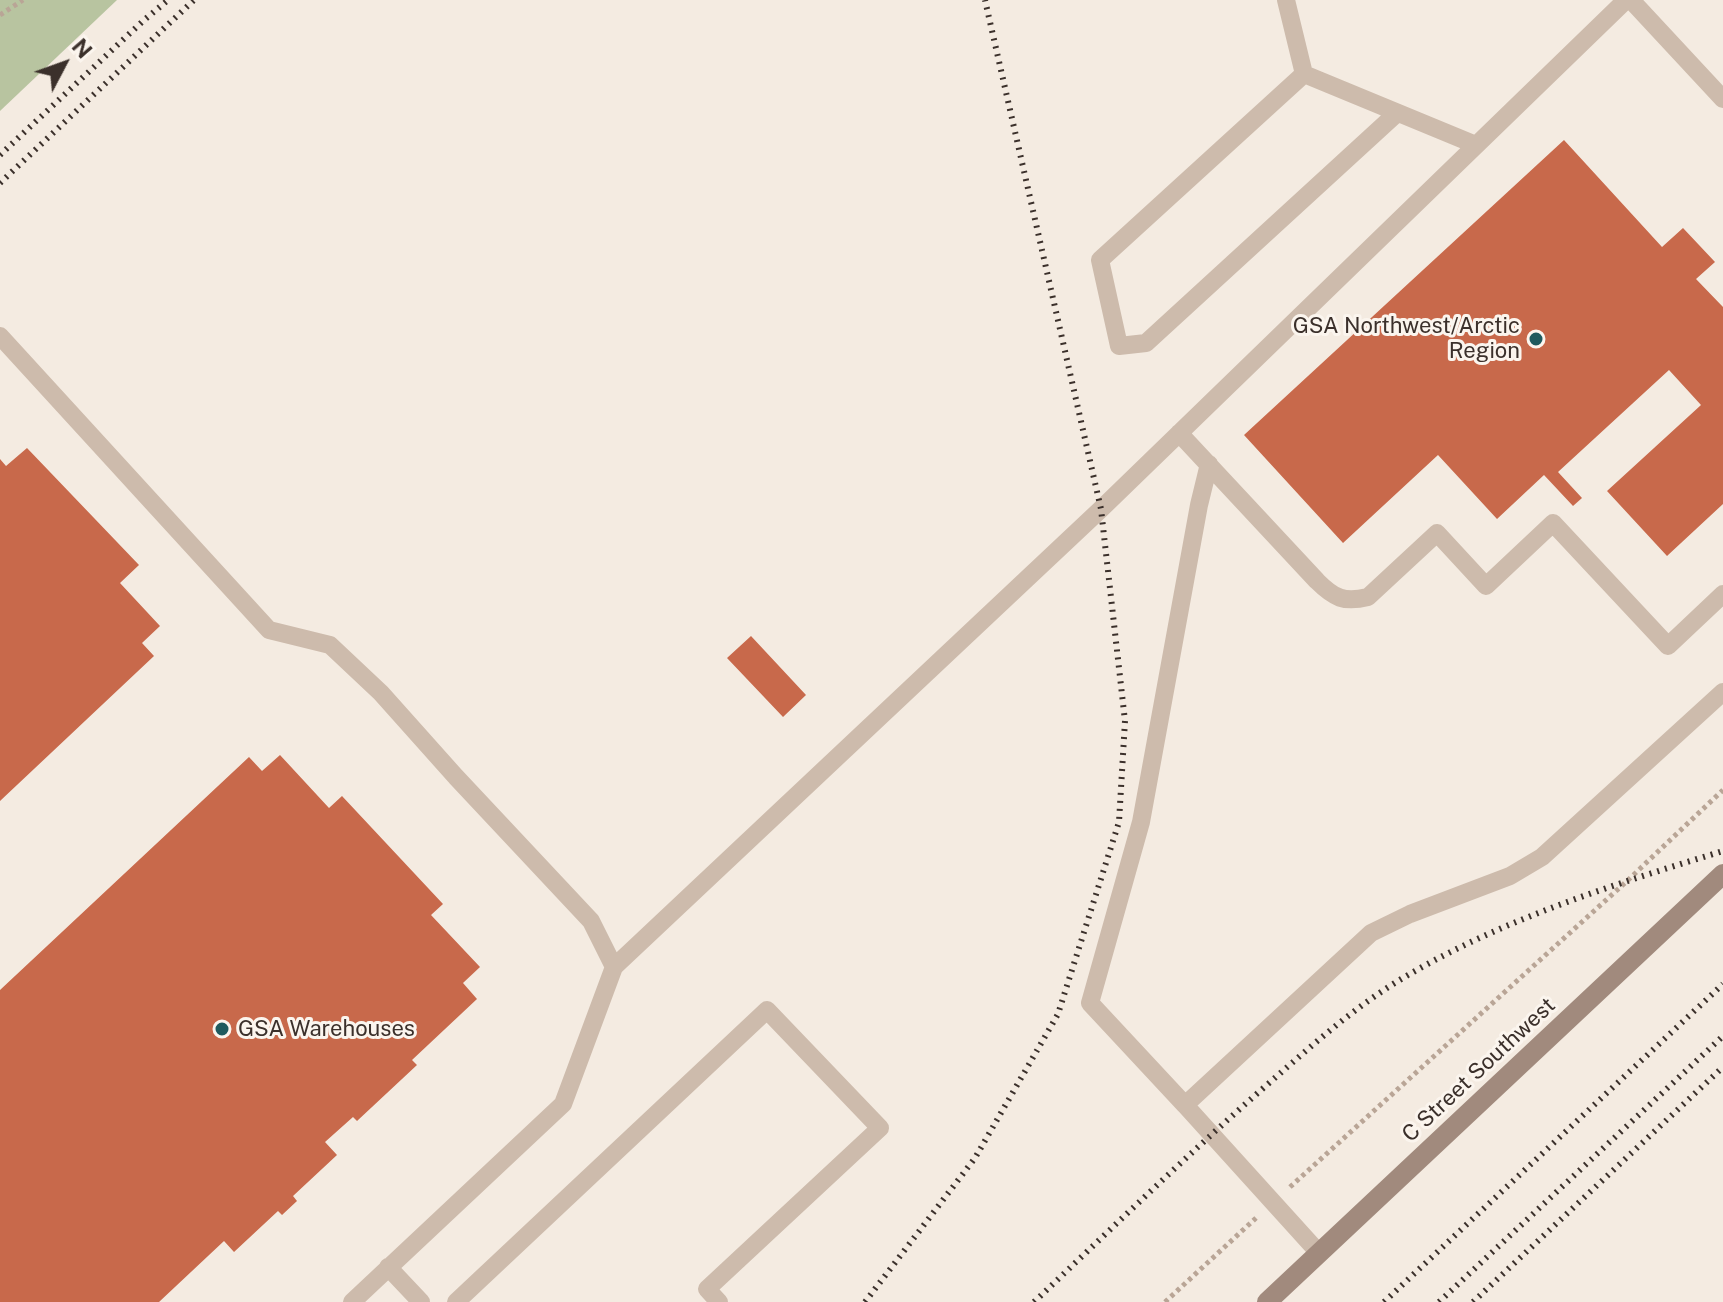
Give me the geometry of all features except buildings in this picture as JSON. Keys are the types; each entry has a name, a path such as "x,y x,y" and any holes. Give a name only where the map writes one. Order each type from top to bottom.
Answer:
{"main road":[{"name":"C Street Southwest","path":"1267,1302 1723,874"}],"lane":[{"path":"1286,0 1304,74"},
{"path":"352,1302 563,1104 614,967 1025,581 1629,0 1723,99"},
{"path":"1304,74 1476,145"},
{"path":"1304,74 1100,260 1119,346 1146,343 1397,113"},
{"path":"0,336 269,630 330,645 381,693 591,921 614,967"},
{"path":"1179,433 1317,581 1338,598 1356,600 1368,597 1437,533 1486,586 1553,523 1668,646 1723,594"},
{"path":"1209,464 1141,822 1090,1003 1319,1253"},
{"path":"1185,1105 1371,933 1410,914 1510,876 1542,857 1723,692"},
{"path":"456,1302 767,1010 880,1128 707,1289 719,1302"},
{"path":"388,1267 421,1302"}],"path":[{"path":"0,15 23,0"},
{"path":"1300,1178 1723,790"},
{"path":"1165,1302 1246,1227"}],"green space":[{"path":"0,0 117,0 0,111"}],"railway":[{"path":"0,155 168,0"},
{"path":"0,183 194,0"},
{"path":"865,1302 975,1158 1058,1014 1119,822 1125,721 1101,509 985,0"},
{"path":"1034,1302 1260,1091 1331,1030 1388,987 1445,955 1522,919 1723,851"},
{"path":"1384,1302 1723,984"},
{"path":"1439,1302 1723,1036"},
{"path":"1473,1302 1723,1067"}],"place":[{"name":"GSA Northwest/Arctic Region","path":"1536,339"},
{"name":"GSA Warehouses","path":"222,1029"}]}
